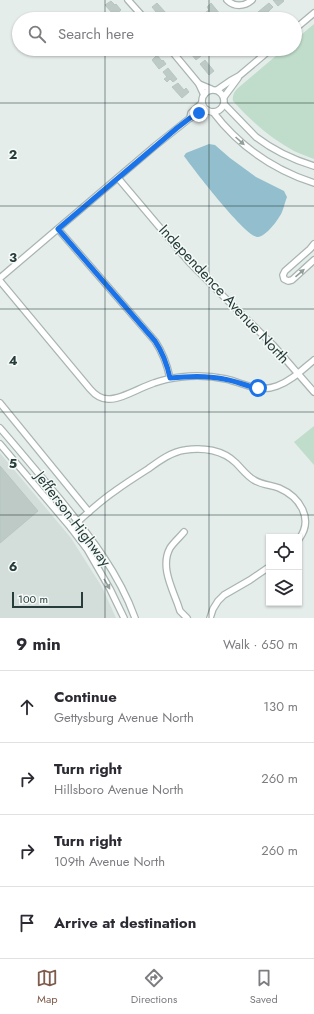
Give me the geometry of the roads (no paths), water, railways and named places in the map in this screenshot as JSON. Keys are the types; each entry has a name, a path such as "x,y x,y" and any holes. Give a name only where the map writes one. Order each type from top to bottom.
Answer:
{"street":[{"path":"128,0 138,12"},
{"path":"227,0 239,5 252,0"},
{"path":"302,23 314,13"},
{"path":"176,56 199,84 204,95"},
{"path":"190,118 191,113 202,103 204,95 207,91 214,90 239,76 263,56"},
{"path":"213,112 220,110 224,104 224,97 239,76"},
{"path":"199,84 223,94 224,97"},
{"path":"202,103 207,110 213,112 230,132 264,160 300,179 314,183"},
{"path":"224,104 256,137 287,156 314,166"},
{"path":"207,110 190,118 0,280 90,389 100,398 107,400 114,399 155,382 170,378 197,376 225,379 253,388 267,389 284,383 298,374 314,360"},
{"name":"Independence Avenue North","path":"118,178 189,262 273,345 314,392"},
{"path":"58,229 155,341 161,350 170,378"},
{"path":"314,244 285,271 283,275 284,279 288,281 292,280 314,260"},
{"path":"0,403 89,512"},
{"name":"Jefferson Highway","path":"0,428 78,521 97,547 116,577 135,618"},
{"name":"Jefferson Highway","path":"0,444 87,549 110,588 124,618"},
{"path":"71,528 115,491 173,453 195,448 205,449 225,455 235,462 254,481 286,491 295,498 304,513 306,520 302,535"},
{"path":"184,532 170,549 166,562 166,569 180,610 187,618"},
{"path":"210,618 213,610 224,595 266,569"}],"water":[{"path":"209,144 215,145 256,177 284,191 287,197 282,212 275,223 264,234 257,237 251,234 219,201 184,156 186,153"}]}
